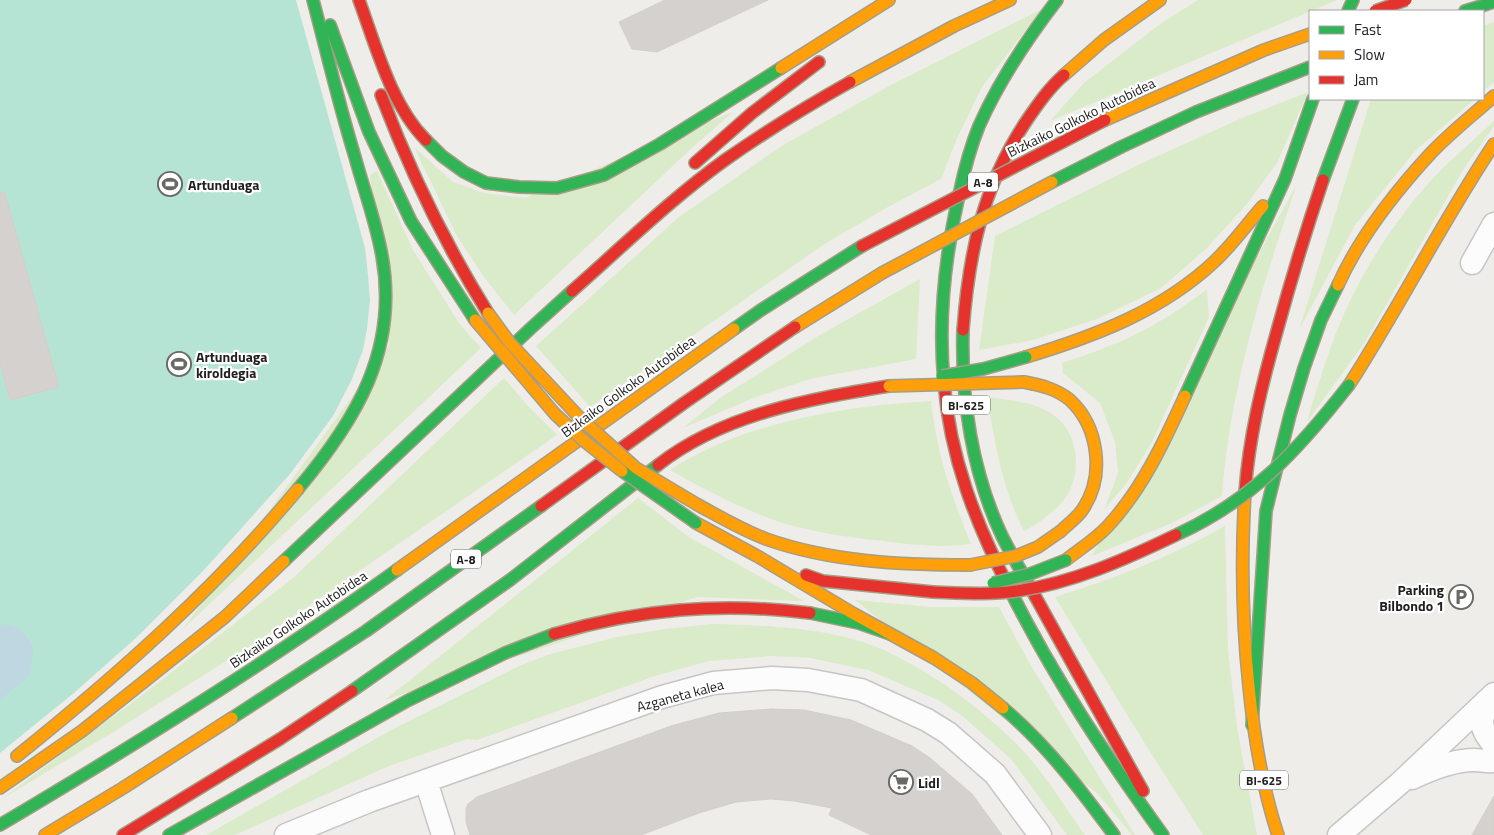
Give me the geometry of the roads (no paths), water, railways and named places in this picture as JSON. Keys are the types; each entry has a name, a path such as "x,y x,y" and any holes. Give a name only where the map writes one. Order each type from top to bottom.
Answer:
{"main road":[{"path":"7,764 126,666 216,582 284,506 319,462 347,425 367,385 378,354 383,332 386,300 384,273 380,245 348,136 313,0"},
{"path":"320,0 369,132 411,221 475,320 526,381 568,427 637,483 696,523 765,560 890,634 932,656 975,685 1007,711 1041,744 1089,801 1114,835"},
{"path":"358,0 393,90 422,136 442,156 464,172 486,183 519,188 557,188 604,175 660,144 889,0"},
{"path":"358,0 361,29 398,143 433,219 469,283 510,343 579,417 636,468 698,505 766,539 840,557 898,564 970,565 1016,556 1038,547 1061,531 1082,510 1093,490 1097,470 1095,445 1091,430 1082,414 1071,402 1054,390 1024,382 888,386"},
{"path":"0,788 82,731 156,674 225,617 530,329 687,190 773,128 833,92 954,26 1010,0"},
{"path":"1057,0 1022,49 990,103 973,141 954,216 942,300 941,354 948,421 960,472 972,509 998,569 1045,655 1111,763 1163,835"},
{"name":"BI-625","path":"1160,0 1125,23 1093,48 1052,86 1019,132 987,196 970,263 965,298 964,345 965,400 975,456 987,498 999,529 1168,835"},
{"path":"1378,10 1406,0"},
{"path":"1468,10 1494,2"},
{"path":"878,21 901,5"},
{"name":"Bizkaiko Golkoko Autobidea","path":"0,826 136,744 344,608 753,316 862,246 1105,120 1264,50 1309,34"},
{"path":"687,170 752,113 832,53"},
{"name":"A-8","path":"45,835 124,788 366,630 764,347 882,273 1004,207 1122,147 1196,112 1309,67"},
{"path":"1252,725 1266,511 1290,415 1321,320 1342,275 1367,233 1397,193 1432,152 1494,96"},
{"path":"932,592 1018,578 1046,570 1066,560 1107,527 1136,491 1162,447 1285,179 1314,100"},
{"name":"BI-625","path":"1278,835 1267,796 1252,725 1242,626 1242,542 1248,458 1257,407 1285,299 1310,219 1352,100"},
{"path":"765,560 823,581 932,592 985,593 1038,587 1119,560 1202,523 1230,506 1272,474 1310,435 1374,347 1439,231 1494,144"},
{"path":"123,835 257,753 438,633 530,566 676,450 725,426 777,407 826,395 983,369 1086,339 1112,329 1161,303 1206,269 1228,248 1285,179"},
{"path":"530,329 631,223"},
{"path":"169,835 421,694 512,650 570,630 618,618 663,611 712,607 750,607 828,616 890,634"}],"street":[{"path":"1472,263 1494,224"},
{"name":"Azganeta kalea","path":"286,835 369,801 662,697 713,683 772,678 808,680 861,690 927,720 948,733 995,774 1040,835"},
{"path":"1400,783 1433,769 1456,762 1493,758 1482,729 1482,722 1492,696"},
{"path":"1341,834 1400,783 1492,696"},
{"path":"426,781 443,835"}],"water":[{"path":"0,624 17,628 28,638 34,649 28,677 0,700"}],"place":[{"name":"Artunduaga","path":"170,184"},
{"name":"Artunduaga kiroldegia","path":"179,364"},
{"name":"Parking Bilbondo 1","path":"1461,597"},
{"name":"Lidl","path":"901,782"}]}
